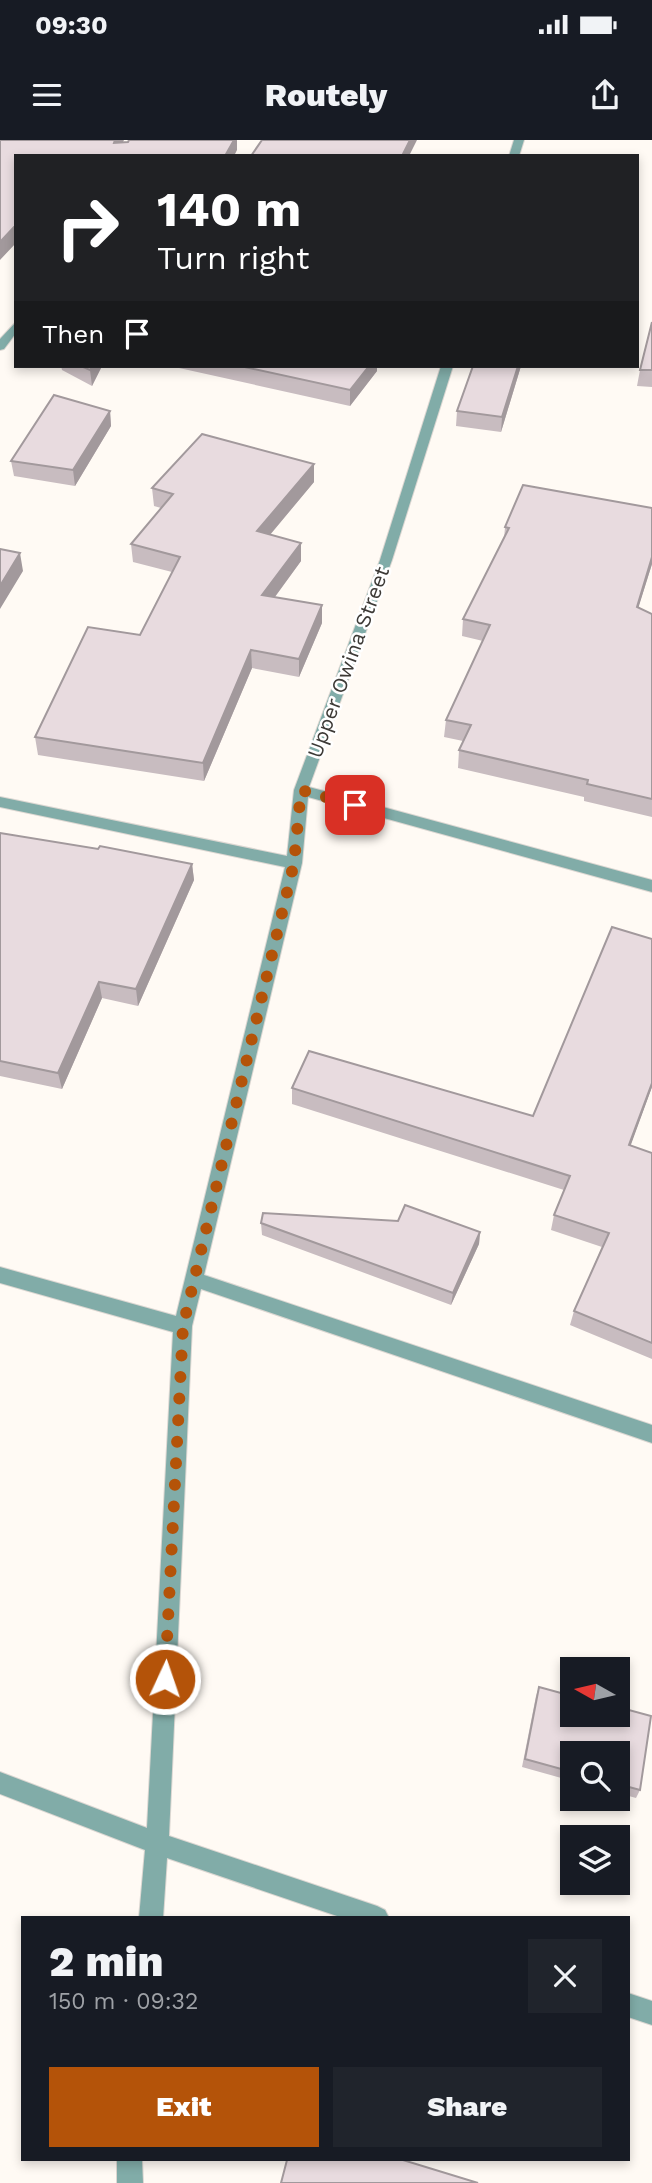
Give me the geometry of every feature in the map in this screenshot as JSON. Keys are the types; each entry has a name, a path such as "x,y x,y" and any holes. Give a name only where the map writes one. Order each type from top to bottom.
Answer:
{"street":[{"path":"0,348 14,328"},
{"name":"Upper Owina Street","path":"150,1916 158,1843 183,1326 294,863 301,790 386,560 446,368"},
{"path":"301,790 652,886"},
{"path":"0,802 294,863"},
{"path":"0,1275 183,1326"},
{"path":"194,1279 652,1434"},
{"path":"0,1783 158,1843 371,1916"},
{"path":"630,2006 652,2013"},
{"path":"130,2161 130,2183"}],"building":[{"path":"0,140 115,140 114,143 129,140 234,140 226,154 14,154 14,227 0,242"},
{"path":"262,140 410,140 403,154 252,154"},
{"path":"652,322 652,370 640,370"},
{"path":"249,368 367,368 350,390"},
{"path":"472,368 517,368 502,417 457,411"},
{"path":"54,395 110,411 73,470 11,461"},
{"path":"202,434 314,464 257,531 301,543 262,595 322,605 299,659 251,650 203,763 35,737 88,627 140,635 180,557 131,544 173,494 152,488"},
{"path":"523,485 652,508 652,557 637,607 652,614 652,799 587,784 588,780 459,750 471,725 446,720 490,625 463,619 509,528 505,527"},
{"path":"0,549 20,553 0,586"},
{"path":"0,833 98,849 100,846 192,864 136,989 99,982 58,1073 0,1061"},
{"path":"612,927 652,939 652,1083 629,1145 652,1153 652,1343 574,1311 609,1233 554,1215 570,1176 292,1088 309,1051 533,1116"},
{"path":"405,1205 480,1232 453,1293 261,1223 263,1213 398,1221"},
{"path":"539,1687 560,1693 560,1727 630,1727 630,1710 651,1716 640,1790 630,1787 630,1741 560,1741 560,1769 525,1759"},
{"path":"287,2161 406,2161 478,2183 281,2183"}],"route":[{"path":"165,1679 183,1326 294,863 301,790 355,805"}]}
